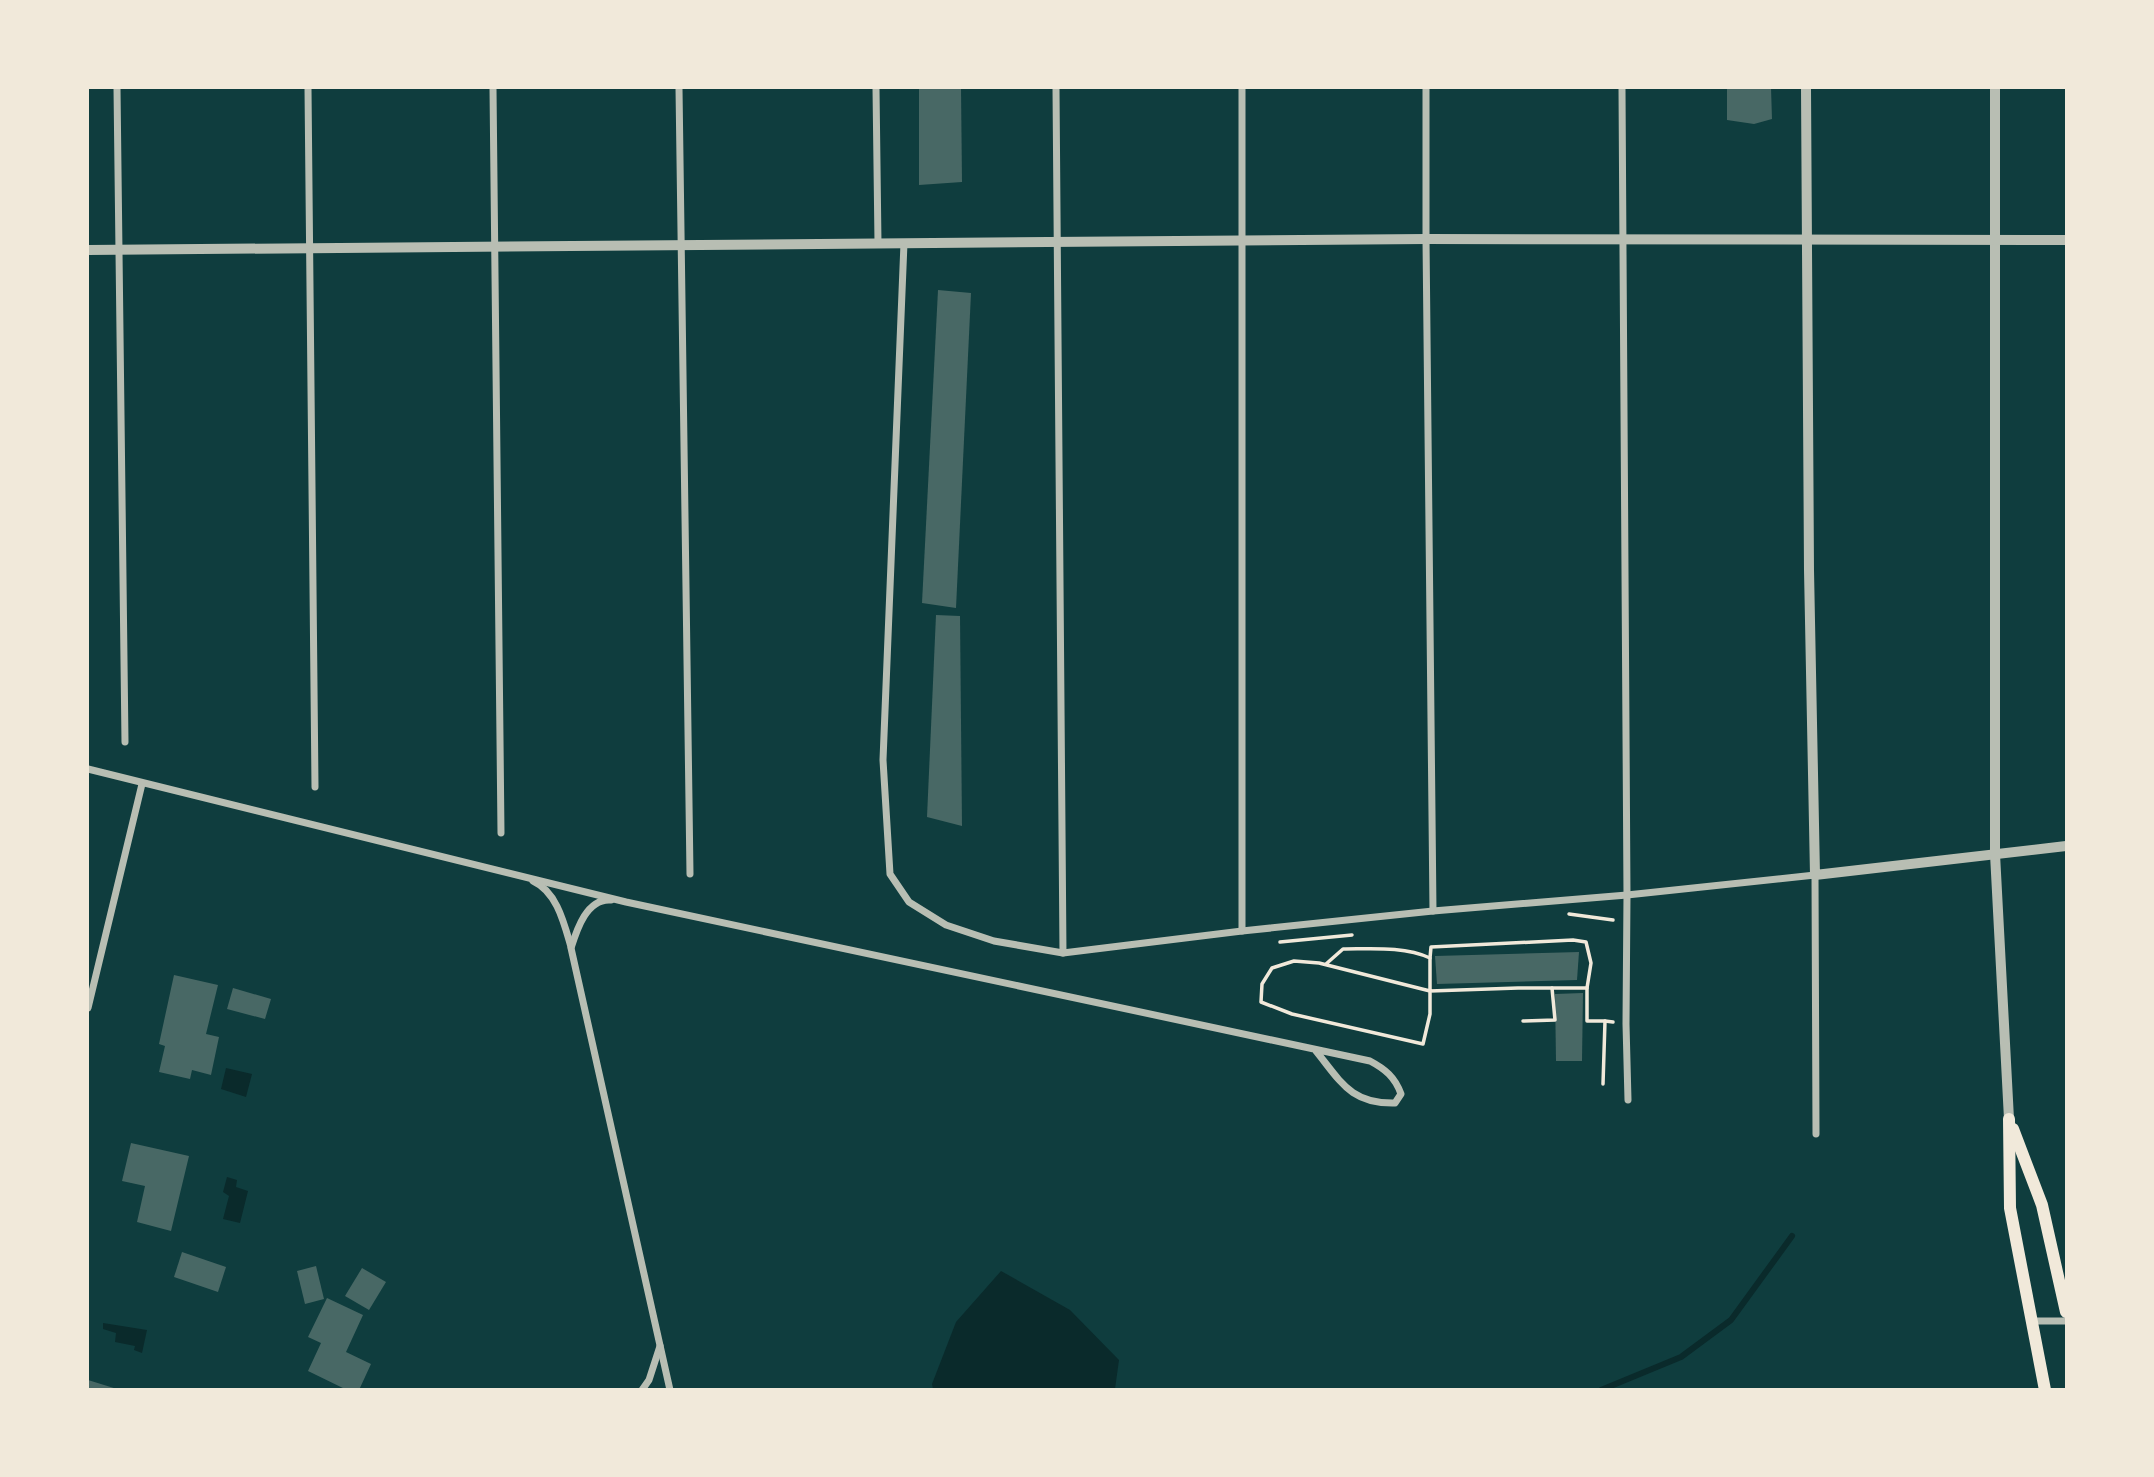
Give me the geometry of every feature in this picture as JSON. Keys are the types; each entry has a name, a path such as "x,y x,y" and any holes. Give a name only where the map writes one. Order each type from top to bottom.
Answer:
{"main road":[{"path":"2010,1119 2042,1205 2067,1312"},
{"path":"2010,1119 2010,1208 2045,1390"}],"street":[{"path":"117,88 125,742"},
{"path":"307,88 315,787"},
{"path":"493,88 501,833"},
{"path":"679,88 690,874"},
{"path":"876,88 878,243"},
{"path":"1056,88 1063,953"},
{"path":"1242,88 1242,931"},
{"path":"1426,88 1433,912"},
{"path":"1622,88 1628,1100"},
{"path":"1806,88 1816,1134"},
{"path":"1995,88 1995,854 2010,1119"},
{"path":"88,250 1426,239 2067,240"},
{"path":"904,243 883,760 890,874 909,902 946,925 994,941 1063,953 1242,931 1627,895 2067,846"},
{"path":"88,769 626,902 1370,1061 1384,1068 1397,1082 1401,1094 1395,1102 1379,1103 1361,1098 1348,1090 1317,1051"},
{"path":"88,1008 142,784"},
{"path":"517,873 543,886 556,904 565,925 670,1390"},
{"path":"571,948 579,923 591,908 603,900 626,902"},
{"path":"2032,1321 2067,1321"},
{"path":"642,1390 649,1380 661,1342"}],"path":[{"path":"1564,914 1626,921"},
{"path":"1271,943 1353,934"},
{"path":"1587,988 1430,991 1326,964 1294,961 1272,968 1262,984 1261,1002 1292,1014 1423,1044 1430,1014 1430,991 1430,958 1431,947 1573,940 1586,942 1591,963 1587,988 1587,1021 1626,1024"},
{"path":"1326,964 1343,949 1418,952 1430,958"},
{"path":"1523,1021 1555,1020 1552,988"},
{"path":"1603,1084 1605,1021"}],"water":[{"path":"226,1068 252,1074 246,1097 221,1089"},
{"path":"227,1177 237,1180 236,1187 248,1191 240,1223 223,1219 229,1196 223,1192"},
{"path":"1001,1271 1070,1310 1119,1360 1115,1389 933,1389 932,1384 956,1322"},
{"path":"103,1323 147,1330 142,1353 134,1350 135,1346 115,1342 116,1333 103,1329"}],"building":[{"path":"919,88 961,88 962,182 919,185"},
{"path":"1727,88 1771,88 1772,119 1754,124 1727,120"},
{"path":"938,290 971,293 956,608 922,603"},
{"path":"936,615 960,616 962,826 927,817"},
{"path":"1579,952 1577,980 1437,984 1435,956"},
{"path":"174,975 218,985 206,1034 219,1037 211,1075 192,1070 190,1079 159,1072 165,1046 159,1044"},
{"path":"233,988 271,999 265,1019 227,1009"},
{"path":"1583,993 1582,1061 1556,1061 1555,994"},
{"path":"131,1143 189,1156 171,1231 137,1222 145,1186 122,1181"},
{"path":"182,1252 226,1267 218,1292 174,1277"},
{"path":"316,1266 324,1299 305,1304 297,1271"},
{"path":"362,1268 386,1282 369,1310 345,1296"},
{"path":"327,1298 363,1315 346,1352 371,1364 359,1390 347,1390 308,1371 321,1343 308,1337"},
{"path":"88,1380 117,1389 117,1390 88,1390"}],"waterway":[{"path":"1601,1390 1681,1357 1731,1320 1792,1236"}]}
